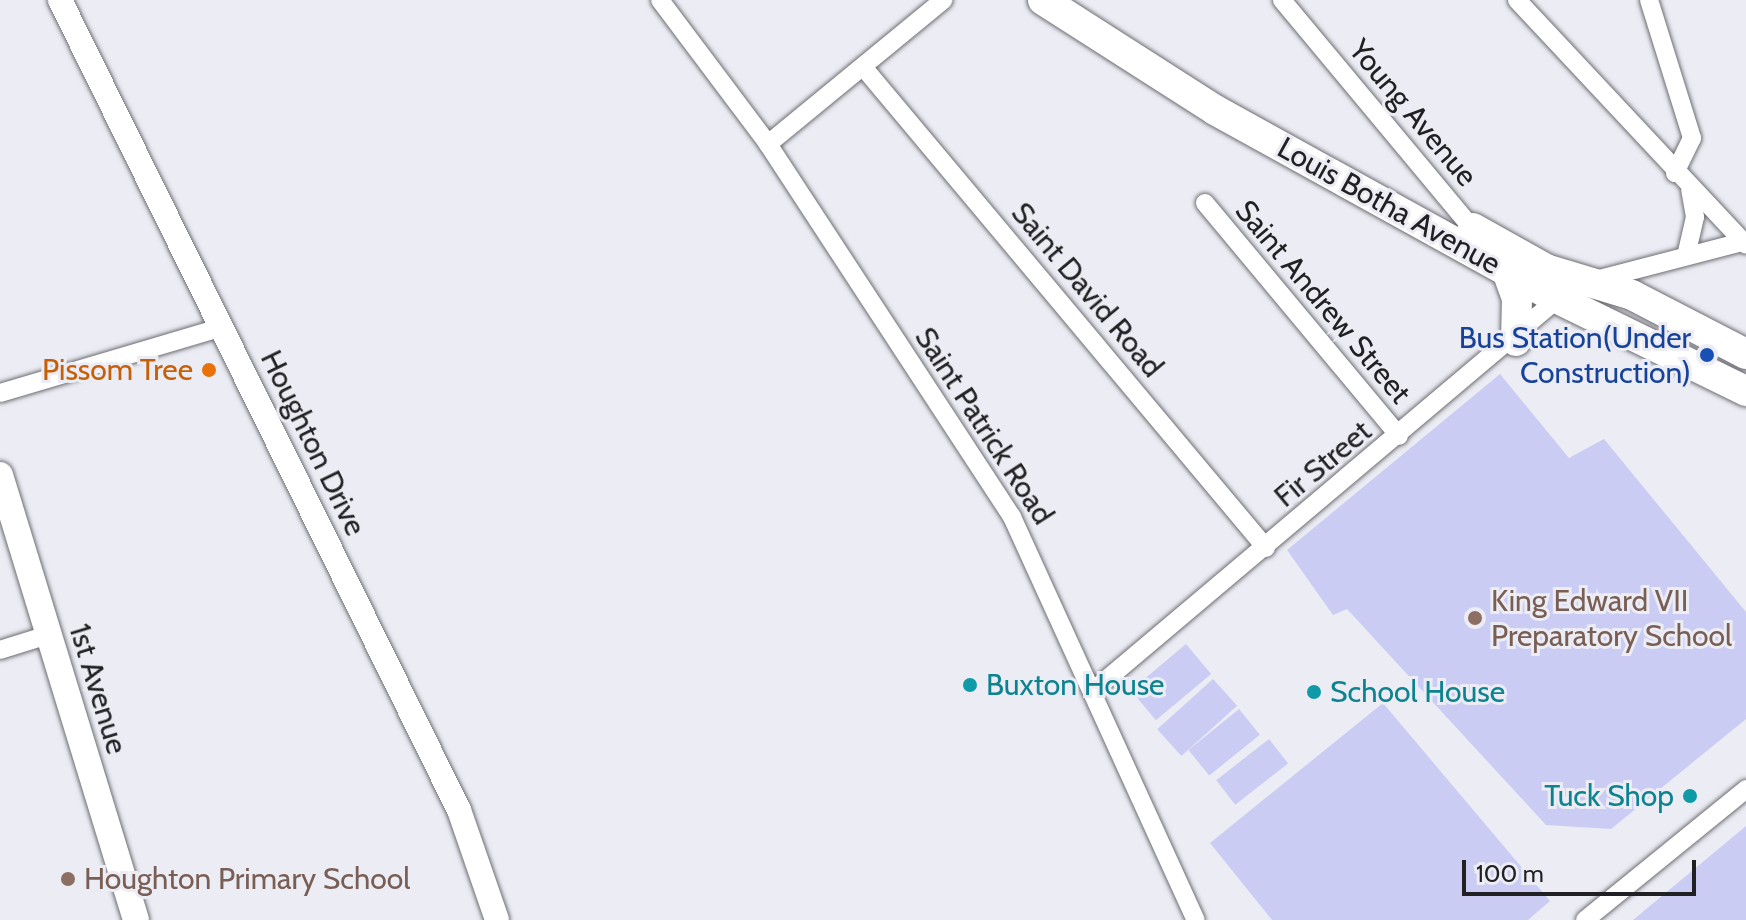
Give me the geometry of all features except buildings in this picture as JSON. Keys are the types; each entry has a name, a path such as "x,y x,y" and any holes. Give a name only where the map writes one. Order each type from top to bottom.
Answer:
{"main road":[{"name":"Louis Botha Avenue","path":"1043,0 1215,110 1556,298 1746,391"},
{"name":"Louis Botha Avenue","path":"1077,0 1224,94 1546,269 1632,295 1746,354"},
{"path":"1507,271 1519,312 1516,341"},
{"name":"1st Avenue","path":"0,475 136,920"}],"street":[{"name":"Houghton Drive","path":"60,0 459,810 497,920"},
{"name":"Saint Patrick Road","path":"660,0 768,144 1012,517 1094,690 1196,920"},
{"path":"768,144 943,0"},
{"name":"Young Avenue","path":"1282,0 1470,226"},
{"path":"1517,0 1675,173 1744,242"},
{"path":"1649,0 1692,138 1675,173"},
{"name":"Saint David Road","path":"864,68 1266,548"},
{"path":"1686,256 1695,217 1690,188"},
{"name":"Saint Andrew Street","path":"1205,203 1399,436"},
{"name":"Fir Street","path":"1094,690 1516,341 1556,298 1588,282 1744,242"},
{"path":"0,393 220,328"},
{"path":"0,650 48,635"},
{"path":"1585,920 1746,789"}],"shaded area":[{"path":"1500,374 1569,458 1604,439 1746,612 1746,719 1611,829 1546,825 1347,609 1333,615 1287,550"},
{"path":"1186,644 1211,674 1156,720 1131,690"},
{"path":"1213,679 1237,706 1181,756 1157,729"},
{"path":"1383,703 1550,901 1528,920 1272,920 1210,843"},
{"path":"1239,709 1260,735 1209,776 1188,750"},
{"path":"1269,739 1288,763 1235,805 1216,780"},
{"path":"1746,826 1746,920 1633,920"}],"place":[{"name":"Bus Station(Under Construction)","path":"1707,355"},
{"name":"Pissom Tree","path":"209,370"},
{"name":"King Edward VII Preparatory School","path":"1475,618"},
{"name":"Buxton House","path":"970,685"},
{"name":"School House","path":"1314,692"},
{"name":"Tuck Shop","path":"1690,796"},
{"name":"Houghton Primary School","path":"68,879"}]}
